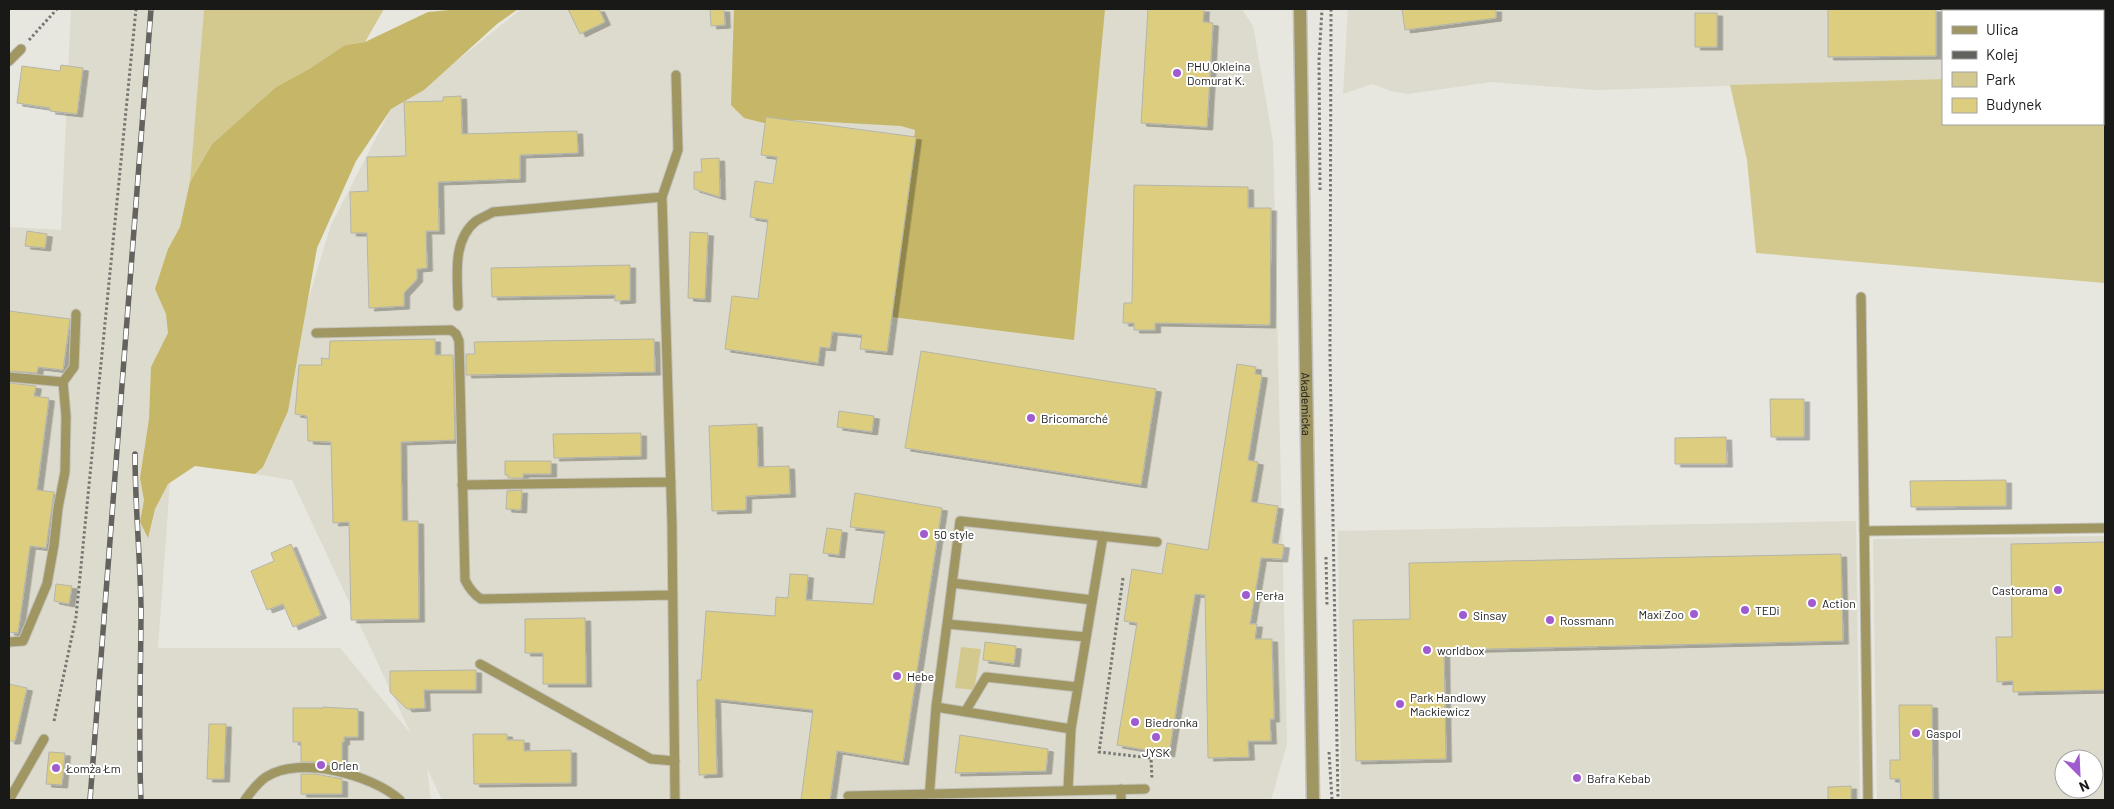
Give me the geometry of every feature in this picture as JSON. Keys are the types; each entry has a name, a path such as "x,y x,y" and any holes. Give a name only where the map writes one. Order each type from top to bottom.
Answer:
{"street":[{"name":"Akademicka","path":"1300,9 1313,800"}],"lane":[{"path":"9,61 20,49"},
{"path":"675,800 671,482 662,197 678,150 676,75"},
{"path":"458,306 458,251 465,235 475,222 493,212 662,197"},
{"path":"1861,297 1868,800"},
{"path":"9,642 23,641 47,584 64,472 66,416 63,382 74,366 76,314"},
{"path":"316,333 451,330 456,334 459,341 465,580 473,593 481,599 672,595"},
{"path":"9,377 63,382"},
{"path":"462,485 671,482"},
{"path":"929,797 936,707 960,521 1157,542"},
{"path":"1864,531 2105,528"},
{"path":"1068,790 1071,729 1103,536"},
{"path":"952,583 1092,600"},
{"path":"946,624 1086,637"},
{"path":"480,664 651,759 675,761"},
{"path":"965,712 986,677 1077,687"},
{"path":"936,707 1071,729"},
{"path":"9,800 44,739"},
{"path":"245,800 267,776 298,768 341,771 354,774 400,800"},
{"path":"848,796 929,797 1121,789 1149,786"},
{"path":"1121,789 1121,800"}],"path":[{"path":"20,49 57,9"},
{"path":"54,721 76,617 136,9"},
{"path":"1320,198 1319,60 1322,9"},
{"path":"1331,9 1330,355 1338,800"},
{"path":"1326,552 1327,610"},
{"path":"1123,578 1098,752 1151,758 1149,786"},
{"path":"1329,747 1332,800"}],"shaded area":[{"path":"71,9 204,9 158,648 340,648 411,734 292,480 255,474 331,225 391,109 458,60 521,9 1242,9 1253,26 1273,141 1287,744 1271,800 442,800 427,768 431,800 9,800 9,227 61,230"},
{"path":"461,9 518,9 497,24 424,90 391,109 356,161 317,248 288,411 263,467 255,474 195,466 168,484 155,509 148,538 140,522 144,500 140,478 149,419 151,367 168,333 166,314 155,289 168,249 180,227 190,182 212,144 276,87 309,69 345,45 365,42 428,12"},
{"path":"734,9 1105,9 1074,340 892,317 915,130 901,126 793,120 764,123 744,118 731,105"},
{"path":"1348,9 2105,9 2105,73 2104,10 1942,10 1942,79 1595,90 1491,82 1408,94 1391,91 1372,84 1343,94"},
{"path":"1856,521 1860,800 1341,800 1338,531"},
{"path":"2105,536 2105,799 1877,800 1873,539"}],"green space":[{"path":"204,9 384,9 365,42 345,45 309,69 276,87 212,144 190,182"},
{"path":"2105,73 2105,283 1756,253 1747,160 1730,85 1942,79 1942,125 2104,125"},
{"path":"961,647 981,649 974,690 955,688"}],"building":[{"path":"568,9 599,9 605,22 580,34"},
{"path":"710,9 724,9 725,25 711,26"},
{"name":"PHU Okleina Domurat K.","path":"1148,9 1204,9 1203,22 1213,23 1207,127 1141,123"},
{"path":"1402,9 1496,9 1496,18 1405,30"},
{"path":"1828,9 1936,9 1936,56 1828,57"},
{"path":"1695,13 1717,13 1717,47 1695,47"},
{"path":"61,65 83,68 77,114 50,111 50,108 17,103 22,66 60,71"},
{"path":"461,96 462,134 577,131 578,153 520,155 520,179 438,182 439,231 426,231 427,268 417,269 417,279 404,293 404,306 369,308 367,233 351,233 350,192 368,191 367,157 406,156 404,102 443,101 443,97"},
{"path":"766,117 916,137 887,352 860,349 862,335 832,332 830,348 820,347 818,363 725,349 732,296 758,299 768,220 750,217 755,181 773,184 777,157 761,155"},
{"path":"719,158 720,197 694,189 694,172 702,172 701,159"},
{"path":"1134,185 1248,187 1248,208 1271,208 1270,325 1155,323 1155,330 1134,330 1134,323 1123,323 1124,303 1132,303"},
{"path":"27,231 47,234 45,248 25,246"},
{"path":"690,232 708,233 705,299 688,298"},
{"path":"630,265 630,300 615,301 615,295 492,297 491,268"},
{"path":"9,311 70,319 63,370 38,367 37,373 9,371"},
{"path":"435,339 435,355 453,355 455,440 401,442 402,521 418,521 419,619 351,620 349,522 333,523 331,442 308,441 307,416 295,414 299,365 322,365 321,358 329,359 330,341"},
{"path":"654,339 655,372 466,375 466,354 475,354 474,342"},
{"name":"Bricomarché","path":"921,351 1156,389 1141,485 905,448"},
{"path":"1237,364 1256,367 1255,374 1262,375 1248,460 1258,462 1251,502 1278,506 1272,543 1284,545 1282,559 1261,558 1250,624 1257,624 1255,639 1272,639 1274,719 1270,719 1271,741 1248,741 1249,757 1208,758 1205,595 1195,594 1169,754 1117,745 1137,623 1124,621 1132,569 1162,574 1167,543 1208,550"},
{"path":"9,383 36,386 34,396 49,398 37,490 54,492 46,548 30,546 18,633 9,632"},
{"path":"1770,399 1804,399 1804,437 1771,437"},
{"path":"839,411 874,416 872,432 837,427"},
{"path":"757,424 758,467 789,466 790,494 746,496 746,510 712,511 709,426"},
{"path":"641,433 641,456 554,458 553,434"},
{"path":"1726,437 1727,464 1675,464 1675,438"},
{"path":"505,461 551,461 551,474 523,474 523,478 508,478 508,475 505,475"},
{"path":"2006,480 2006,506 1911,507 1910,481"},
{"path":"522,490 521,510 506,509 507,491"},
{"path":"855,493 942,508 903,762 837,751 830,800 801,800 813,710 715,699 717,774 699,775 697,680 701,680 706,611 775,616 776,597 788,598 790,574 808,575 806,600 873,604 885,531 850,527"},
{"path":"827,528 842,530 839,555 823,553"},
{"name":"Castorama","path":"2105,542 2105,690 2013,692 2013,681 1997,682 1996,637 2012,637 2011,544"},
{"path":"291,544 321,615 293,627 283,604 267,610 251,571 274,561 271,553"},
{"name":"Park Handlowy Mackiewicz","path":"1841,554 1843,641 1444,650 1446,759 1356,761 1353,620 1410,619 1409,563"},
{"path":"56,584 72,586 69,604 54,601"},
{"path":"585,618 586,684 543,684 543,653 525,653 525,619"},
{"path":"985,642 1016,646 1014,664 983,660"},
{"path":"476,670 476,690 424,690 425,708 407,709 390,692 390,671"},
{"path":"9,684 27,688 15,741 9,741"},
{"name":"Gaspol","path":"1899,705 1932,705 1933,800 1901,800 1900,779 1890,779 1890,760 1900,760"},
{"path":"293,708 358,709 358,737 344,737 344,742 342,742 342,766 317,762 301,762 301,742 293,742"},
{"path":"209,724 226,724 224,779 207,779"},
{"path":"473,734 507,734 507,740 524,740 524,751 571,750 571,783 474,784"},
{"path":"960,735 1048,749 1046,771 955,773"},
{"name":"Łomża Łm","path":"49,752 65,753 62,785 46,784"},
{"path":"301,774 315,774 342,779 342,794 301,794"},
{"path":"1851,786 1851,800 1828,800 1828,787"}],"railway":[{"path":"90,800 151,9"},
{"path":"135,454 141,606 141,800"}],"place":[{"name":"PHU Okleina Domurat K.","path":"1177,73"},
{"name":"Bricomarché","path":"1031,418"},
{"name":"50 style","path":"924,534"},
{"name":"Castorama","path":"2058,590"},
{"name":"Perła","path":"1246,595"},
{"name":"Action","path":"1812,603"},
{"name":"TEDi","path":"1745,610"},
{"name":"Maxi Zoo","path":"1694,614"},
{"name":"Sinsay","path":"1463,615"},
{"name":"Rossmann","path":"1550,620"},
{"name":"worldbox","path":"1427,650"},
{"name":"Hebe","path":"897,676"},
{"name":"Park Handlowy Mackiewicz","path":"1400,704"},
{"name":"Biedronka","path":"1135,722"},
{"name":"Gaspol","path":"1916,733"},
{"name":"JYSK","path":"1156,737"},
{"name":"Orlen","path":"321,765"},
{"name":"Łomża Łm","path":"56,768"},
{"name":"Bafra Kebab","path":"1577,778"}]}
